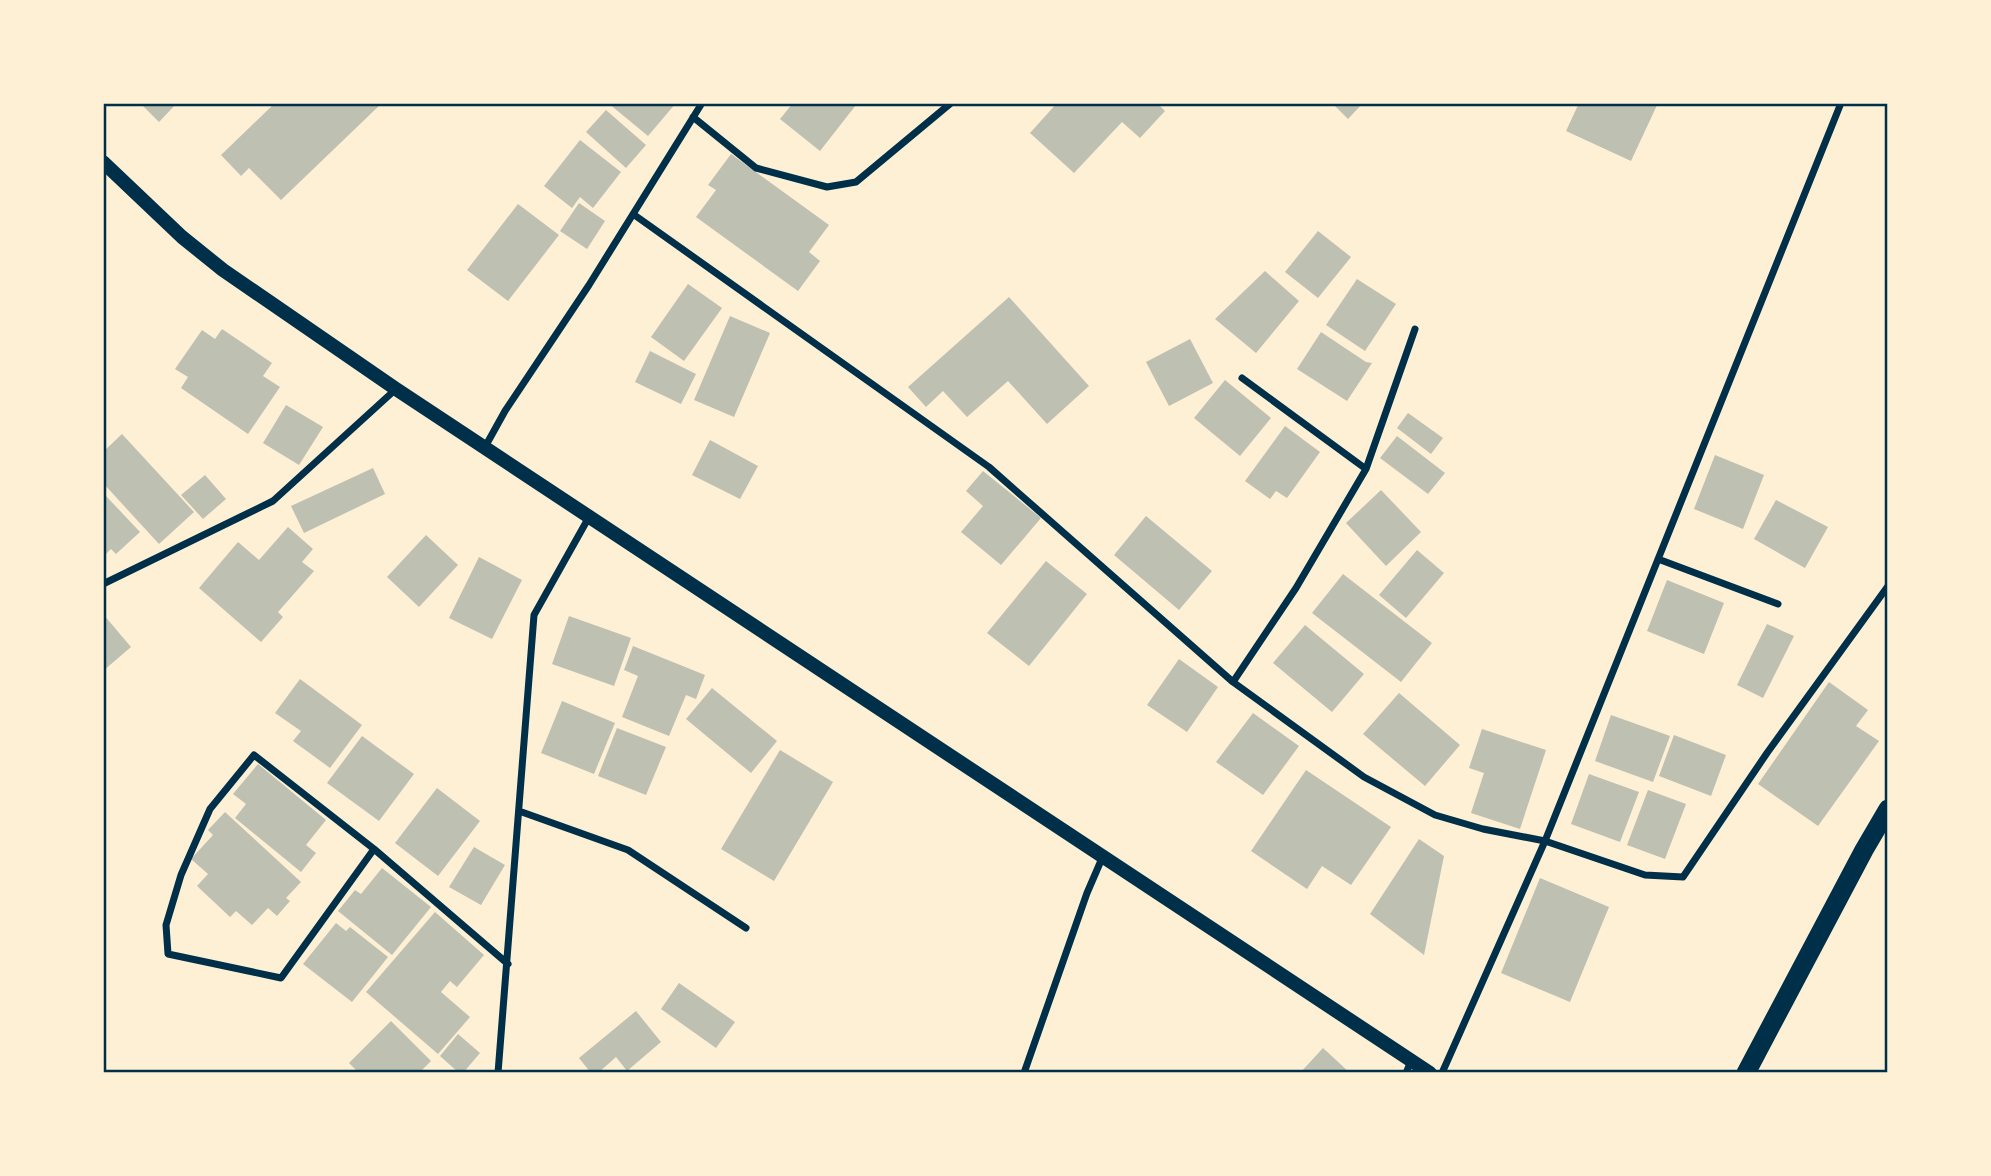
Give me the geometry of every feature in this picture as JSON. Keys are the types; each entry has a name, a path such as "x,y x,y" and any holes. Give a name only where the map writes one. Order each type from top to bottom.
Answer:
{"highway":[{"path":"1746,1073 1857,861 1888,809"}],"main road":[{"path":"103,162 166,222 223,270 396,389 1103,856 1409,1066 1430,1073"}],"street":[{"path":"484,447 702,103"},
{"path":"693,117 756,168 827,187 856,182 951,103"},
{"path":"1442,1073 1545,841 1840,103"},
{"path":"633,214 989,467 1233,682 1364,777 1435,815 1545,841 1645,875 1683,877 1888,586"},
{"path":"1233,682 1296,588 1366,468 1415,329"},
{"path":"1242,378 1366,468"},
{"path":"103,584 273,501 396,389"},
{"path":"498,1073 534,615 589,517"},
{"path":"1658,559 1779,604"},
{"path":"374,849 281,978 169,954 166,925 181,875 209,809 254,755 374,849 508,964"},
{"path":"519,811 628,850 746,928"},
{"path":"1024,1073 1087,893 1103,856"}],"building":[{"path":"140,103 177,103 159,122"},
{"path":"275,103 382,103 281,200 249,168 241,176 221,155"},
{"path":"608,103 676,103 648,136"},
{"path":"793,103 856,105 820,151 780,119"},
{"path":"1057,103 1157,103 1165,111 1140,138 1122,122 1074,173 1030,133"},
{"path":"1332,103 1363,103 1348,119"},
{"path":"1579,103 1658,103 1631,161 1566,131"},
{"path":"606,110 646,145 626,168 586,132"},
{"path":"580,140 621,172 593,208 580,197 572,208 544,186"},
{"path":"731,154 829,225 809,252 820,261 798,291 696,217 716,190 708,185"},
{"path":"579,203 605,221 587,249 560,231"},
{"path":"518,204 559,235 508,301 467,270"},
{"path":"1318,231 1351,257 1318,298 1285,272"},
{"path":"1265,271 1299,301 1256,353 1215,319"},
{"path":"1357,279 1396,304 1365,351 1326,325"},
{"path":"688,284 722,308 684,361 651,337"},
{"path":"1009,297 1089,386 1047,424 1008,381 967,417 943,391 926,407 908,387"},
{"path":"730,316 770,333 734,417 694,400"},
{"path":"222,329 272,363 263,376 280,387 248,434 181,388 188,377 175,369 202,330 215,339"},
{"path":"1321,332 1366,362 1372,363 1347,401 1297,369"},
{"path":"1190,339 1213,383 1169,406 1146,362"},
{"path":"650,351 696,374 681,404 635,382"},
{"path":"1225,380 1271,418 1240,456 1194,418"},
{"path":"286,405 323,427 299,465 263,443"},
{"path":"1408,413 1443,438 1431,454 1397,428"},
{"path":"1285,426 1320,452 1287,498 1276,491 1270,499 1245,481"},
{"path":"122,434 194,512 159,544 103,483 103,452"},
{"path":"1397,436 1445,473 1428,494 1380,458"},
{"path":"710,440 758,466 740,499 692,475"},
{"path":"1715,455 1764,475 1743,529 1694,509"},
{"path":"373,468 385,494 304,533 291,506"},
{"path":"983,471 1041,518 1001,565 961,532 983,506 966,491"},
{"path":"205,475 226,499 203,519 181,495"},
{"path":"1381,490 1421,532 1386,566 1346,523"},
{"path":"106,496 140,532 116,554 111,549 103,557 103,498"},
{"path":"1776,500 1828,527 1805,568 1754,539"},
{"path":"1146,516 1212,571 1179,610 1114,555"},
{"path":"288,527 313,549 302,562 314,571 278,612 283,617 261,642 199,588 238,542 259,560"},
{"path":"426,535 458,565 419,607 387,577"},
{"path":"1417,550 1444,573 1406,618 1379,595"},
{"path":"479,557 522,580 492,639 449,618"},
{"path":"1046,561 1087,594 1029,666 987,633"},
{"path":"1343,574 1432,643 1401,682 1312,613"},
{"path":"1667,580 1724,603 1704,654 1647,631"},
{"path":"103,614 131,647 103,671"},
{"path":"569,616 631,638 614,686 552,664"},
{"path":"1767,624 1794,636 1763,698 1737,685"},
{"path":"1305,625 1364,674 1332,712 1273,663"},
{"path":"633,646 705,675 696,699 686,695 669,736 622,717 638,676 624,670"},
{"path":"1179,659 1218,687 1187,732 1147,705"},
{"path":"300,679 362,725 330,768 293,741 301,731 275,713"},
{"path":"1829,682 1868,710 1856,726 1879,741 1818,826 1758,784"},
{"path":"712,688 777,741 751,773 686,719"},
{"path":"1399,693 1460,745 1425,786 1363,734"},
{"path":"562,701 615,723 594,774 541,753"},
{"path":"1253,713 1299,746 1263,795 1216,762"},
{"path":"1611,715 1670,736 1653,782 1595,761"},
{"path":"617,728 666,747 646,795 598,776"},
{"path":"1482,729 1546,750 1520,829 1471,813 1484,773 1469,768"},
{"path":"1674,735 1726,755 1711,796 1659,776"},
{"path":"362,736 414,774 379,821 327,783"},
{"path":"780,750 833,782 774,881 721,849"},
{"path":"258,764 326,820 306,845 316,853 301,872 235,818 246,804 233,794"},
{"path":"1306,770 1391,827 1351,885 1322,866 1307,889 1251,851"},
{"path":"1589,774 1639,792 1620,842 1571,824"},
{"path":"437,788 480,821 438,876 395,843"},
{"path":"1648,790 1686,804 1665,859 1627,845"},
{"path":"225,812 301,882 286,898 290,901 277,916 268,908 252,925 236,911 230,917 197,886 208,874 191,859 213,835 208,830"},
{"path":"1419,839 1444,856 1424,955 1370,914"},
{"path":"474,847 505,865 481,905 449,887"},
{"path":"382,868 431,907 392,955 338,911 355,890 361,894"},
{"path":"1540,878 1609,907 1570,1002 1501,973"},
{"path":"435,912 484,955 457,987 450,981 441,992 470,1017 438,1054 366,992"},
{"path":"336,923 346,931 350,927 388,957 352,1002 303,964"},
{"path":"679,983 735,1022 716,1048 661,1009"},
{"path":"636,1011 661,1042 627,1071 616,1057 598,1073 591,1073 579,1058"},
{"path":"391,1021 431,1061 419,1073 359,1073 349,1063"},
{"path":"458,1034 480,1053 463,1073 459,1073 440,1056"},
{"path":"1323,1048 1350,1073 1300,1073"}]}
